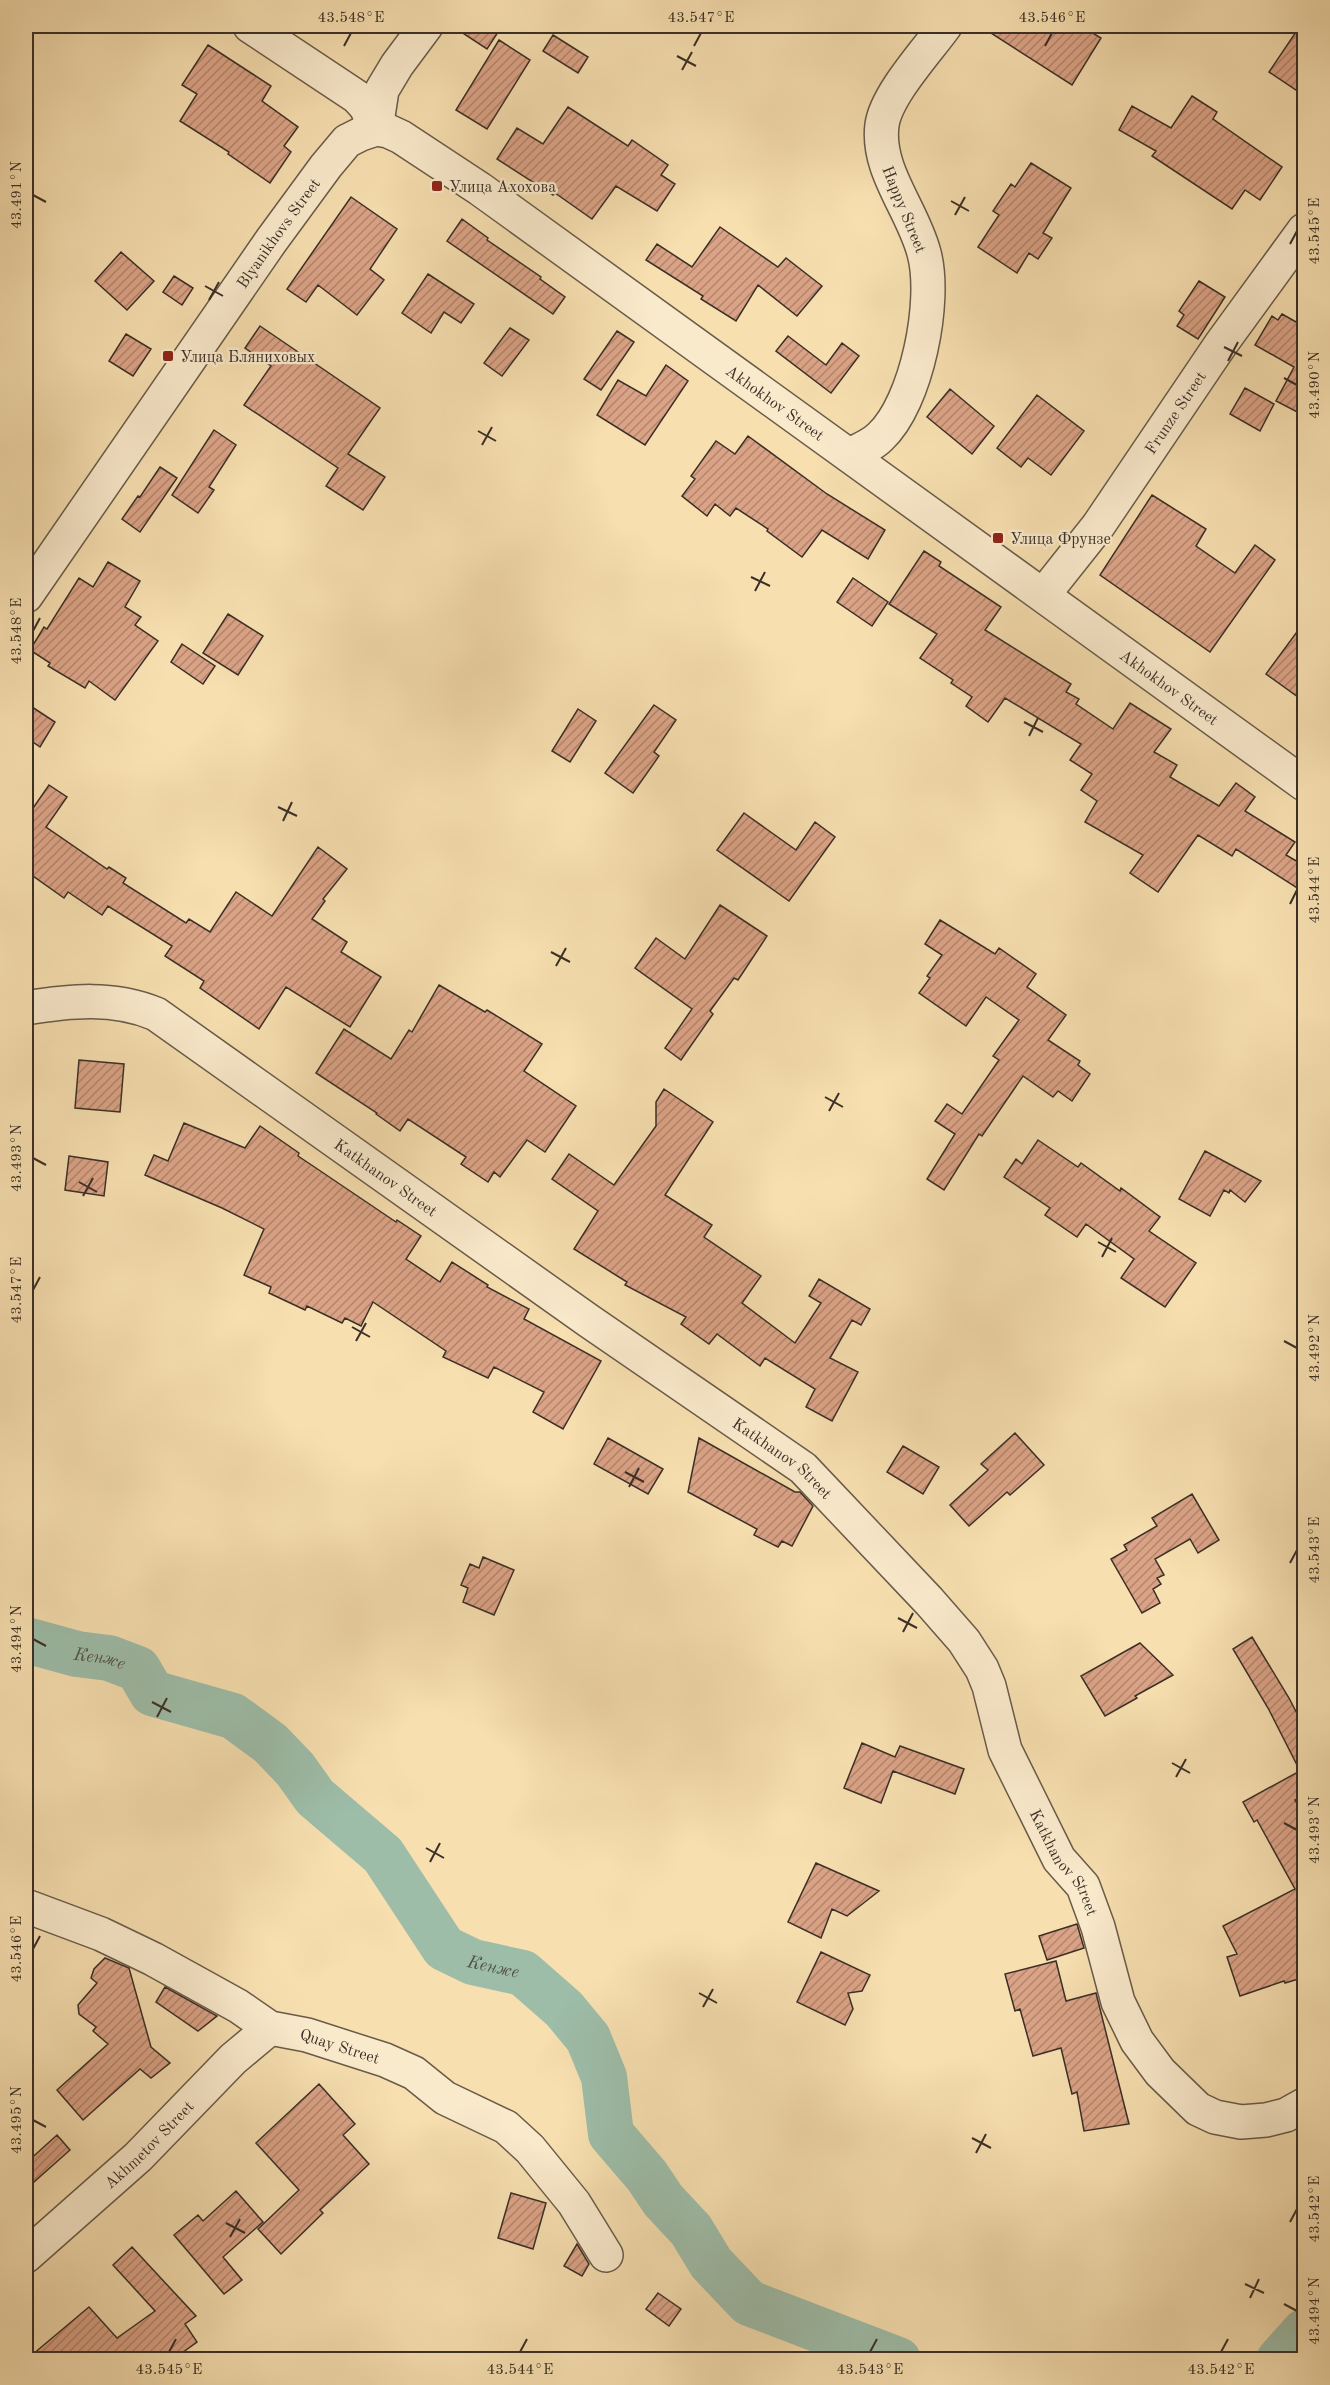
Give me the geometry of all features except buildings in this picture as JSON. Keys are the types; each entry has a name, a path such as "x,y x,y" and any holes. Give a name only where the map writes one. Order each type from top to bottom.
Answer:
{"street":[{"path":"250,26 357,97 366,107 376,129"},
{"path":"376,129 382,90 397,65 426,26"},
{"name":"Happy Street","path":"849,455 881,437 895,418 920,353 928,310 928,269 917,233 885,162 881,135 885,112 893,98 945,26"},
{"name":"Akhokhov Street","path":"376,129 401,137 480,189 1305,784"},
{"name":"Blyanikhovs Street","path":"26,596 271,241 326,166 347,141 376,129"},
{"name":"Frunze Street","path":"1044,594 1098,526 1221,344 1305,230"},
{"name":"Katkhanov Street","path":"26,1008 99,1000 133,1005 156,1014 590,1321 803,1468 929,1601 963,1641 982,1669 989,1686 1005,1750 1059,1859 1083,1886 1098,1927 1118,2002 1137,2041 1160,2072 1198,2109 1215,2117 1241,2122 1266,2120 1286,2115 1305,2105"},
{"name":"Quay Street","path":"26,1906 101,1934 153,1959 238,2006 270,2028 307,2035 385,2060 414,2073 445,2098 506,2127 530,2149 574,2203 606,2255"},
{"name":"Akhmetov Street","path":"26,2256 138,2157 233,2059 270,2028"}],"waterway":[{"name":"Кенже","path":"26,1640 77,1654 109,1658 138,1669 152,1693 233,1716 270,1743 295,1769 315,1797 383,1855 444,1948 473,1962 523,1973 564,2009 588,2038 604,2077 611,2134 647,2176 663,2200 691,2230 711,2263 749,2303 898,2360"},
{"name":"Кенже","path":"1279,2360 1304,2332"}],"place":[{"name":"Улица Ахохова","path":"437,186"},
{"name":"Улица Бляниховых","path":"168,356"},
{"name":"Улица Фрунзе","path":"998,538"}]}
